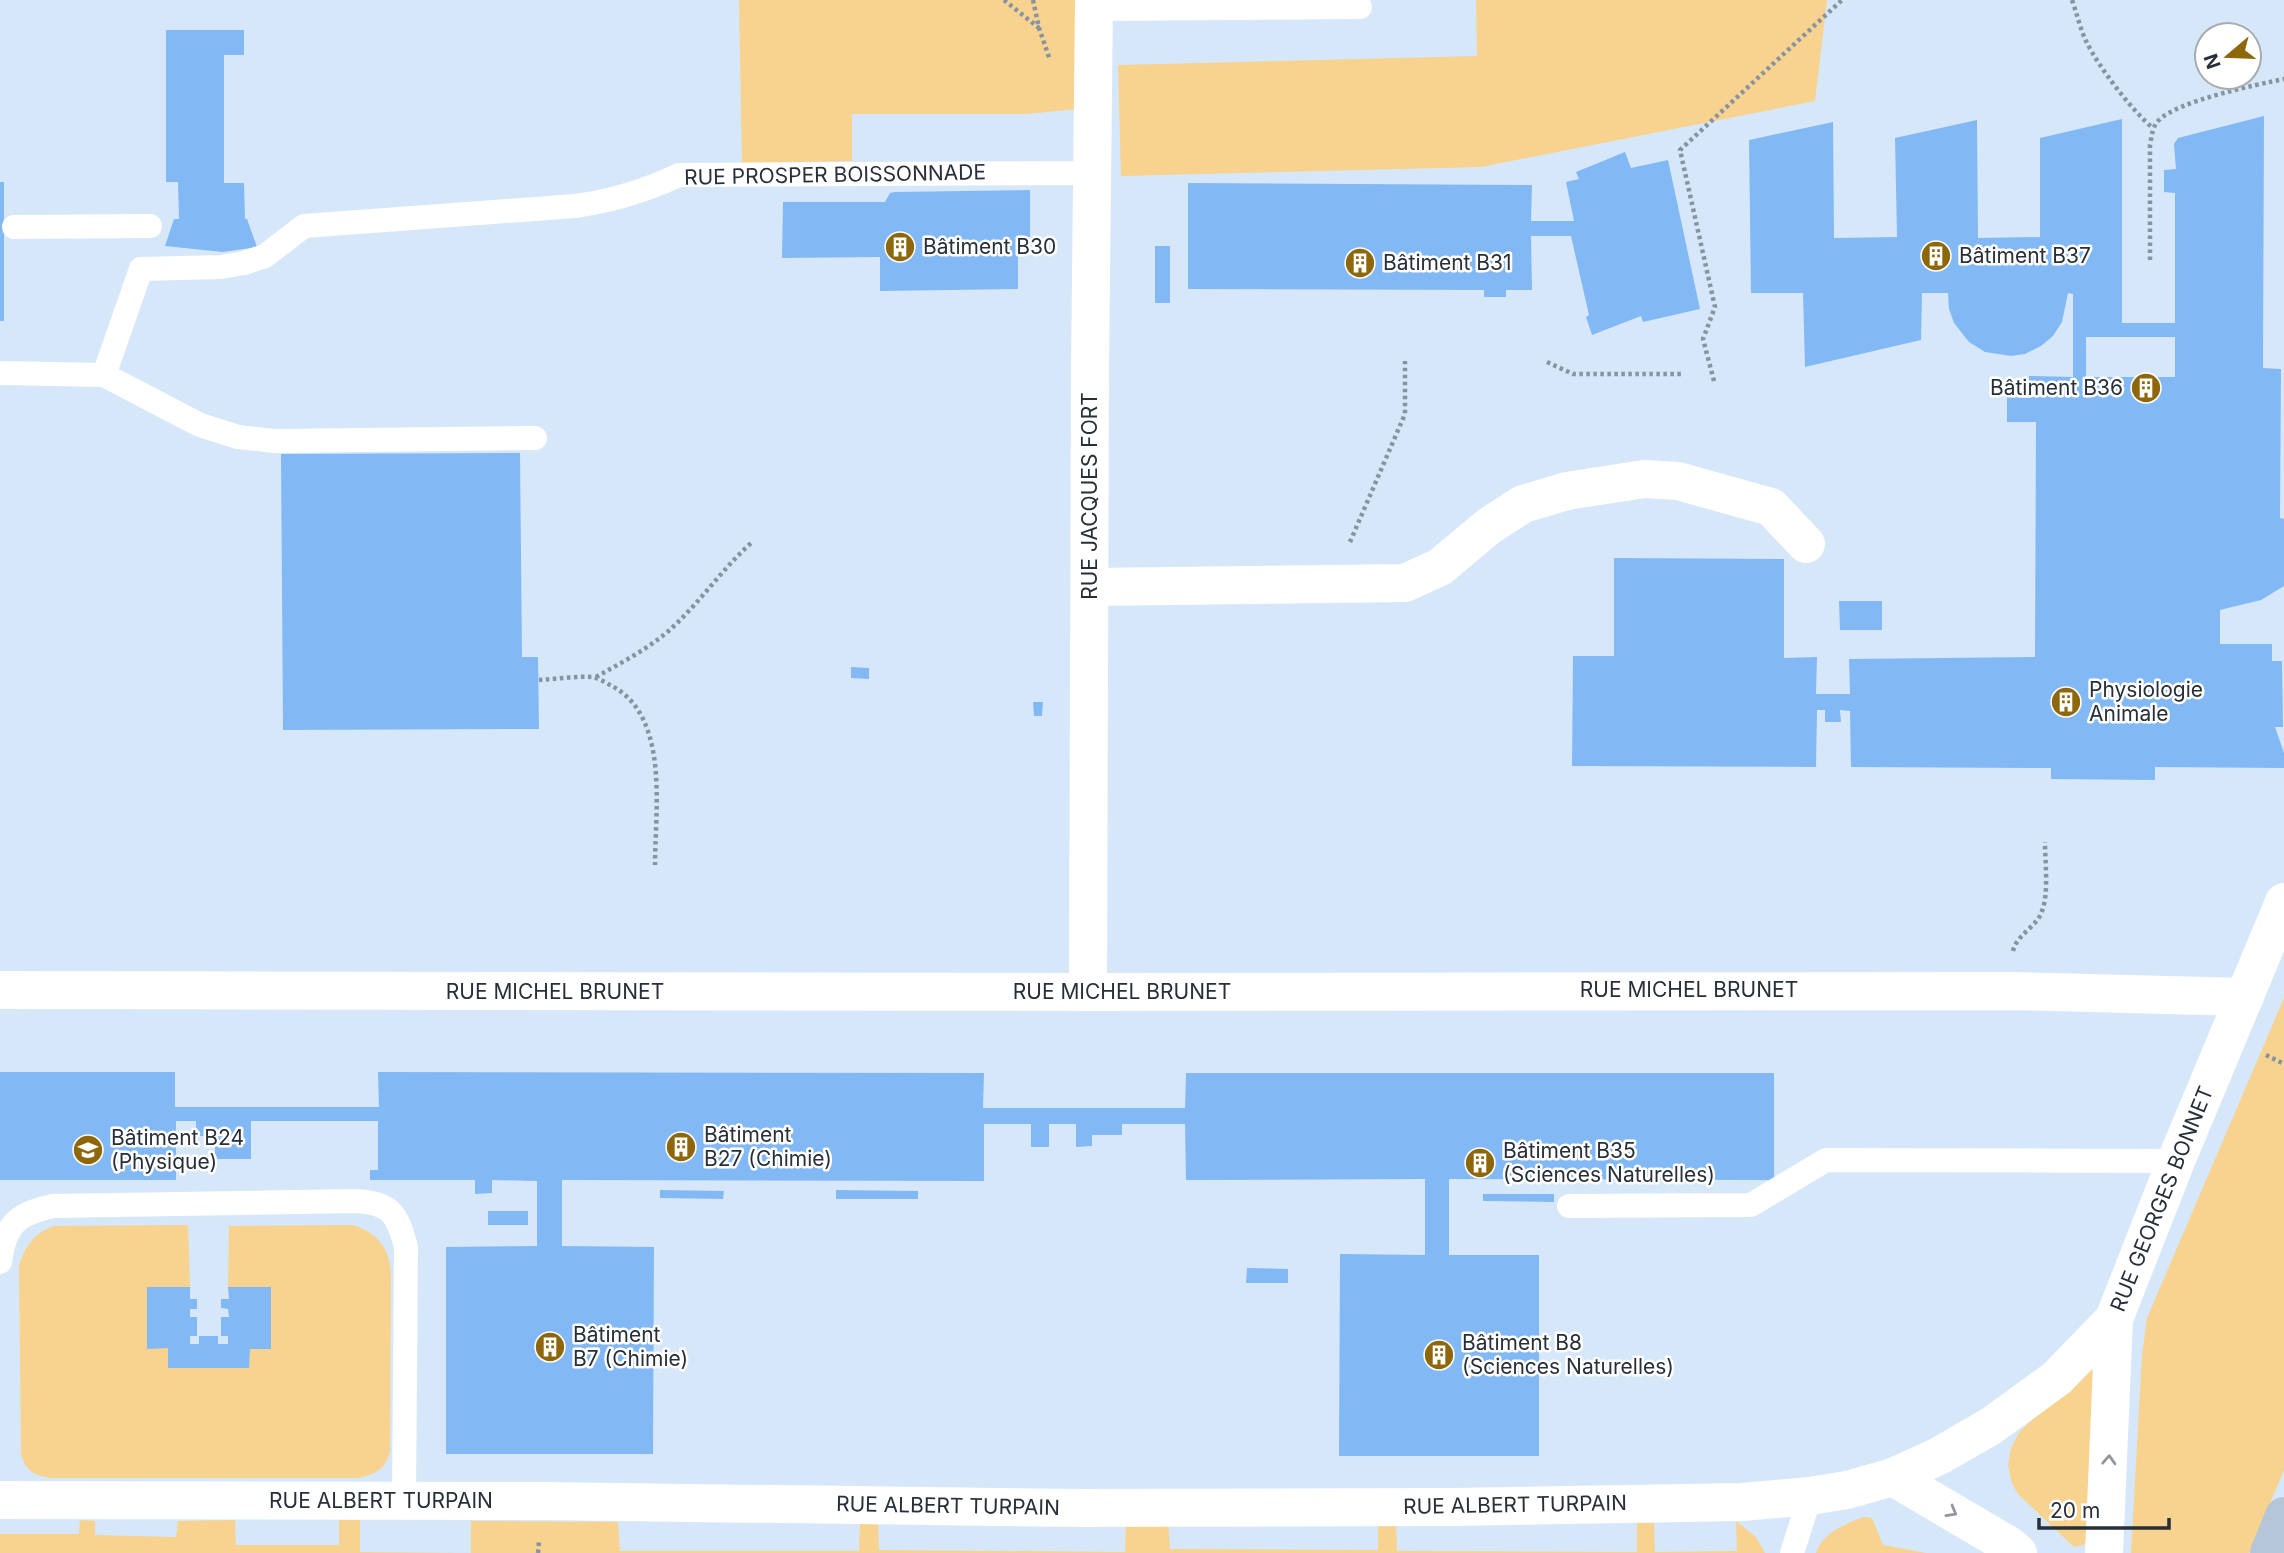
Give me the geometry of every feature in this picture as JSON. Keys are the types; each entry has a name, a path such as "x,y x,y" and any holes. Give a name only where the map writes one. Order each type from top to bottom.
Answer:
{"main road":[{"path":"2269,1553 2284,1516"}],"street":[{"name":"RUE JACQUES FORT","path":"1088,992 1093,5"},
{"path":"1090,587 1405,583 1440,567 1489,526 1523,504 1567,491 1644,479 1678,481 1771,507 1806,544"},
{"name":"RUE GEORGES BONNET","path":"2105,1553 2114,1319 2176,1161 2284,902"},
{"name":"RUE MICHEL BRUNET","path":"0,990 2012,991 2245,997"},
{"name":"RUE ALBERT TURPAIN","path":"0,1500 1122,1508 1742,1502 1847,1490 1893,1477 1939,1456 2002,1418 2057,1378 2114,1319"},
{"path":"1893,1477 2018,1553"}],"lane":[{"path":"1093,5 1360,7"},
{"name":"RUE PROSPER BOISSONNADE","path":"104,375 141,269 221,267 244,263 265,256 303,226 603,203 679,175 1092,173"},
{"path":"14,227 150,226"},
{"path":"0,373 104,375 200,425 238,437 275,441 535,438"},
{"path":"1569,1206 1751,1205 1826,1160 2176,1161"},
{"path":"0,1262 2,1244 12,1225 30,1211 53,1206 355,1201 375,1202 392,1210 406,1247 404,1501"},
{"path":"1792,1553 1810,1496"}],"path":[{"path":"1004,0 1039,28"},
{"path":"1714,381 1703,339 1715,307 1680,150 1842,0"},
{"path":"2072,0 2087,41 2097,59 2132,107 2153,128"},
{"path":"2150,260 2150,145 2153,128 2158,121 2178,107 2284,79"},
{"path":"1349,546 1405,414 1405,361"},
{"path":"1547,362 1573,374 1683,374"},
{"path":"538,680 595,677 631,657 664,634 751,543"},
{"path":"595,677 620,691 630,701 639,711 652,738 655,772 655,865"},
{"path":"2012,991 2015,943 2036,921 2045,898 2045,842"}],"shaded area":[{"path":"739,0 1080,0 1079,109 1026,114 852,114 852,161 742,163"},
{"path":"1476,0 1827,0 1815,101 1481,167 1121,176 1118,65 1477,56"},
{"path":"2284,998 2284,1470 2249,1553 2131,1553 2142,1356 2147,1318"},
{"path":"188,1225 190,1287 147,1287 147,1348 168,1348 168,1368 249,1368 250,1349 271,1348 271,1288 228,1287 229,1226 353,1225 369,1232 380,1242 387,1254 391,1271 390,1451 379,1470 358,1478 51,1478 34,1473 27,1467 21,1452 19,1266 27,1246 41,1232 54,1226"},
{"path":"2094,1370 2091,1540 2074,1547 2018,1494 2008,1466 2011,1448 2020,1431 2085,1373"},
{"path":"1863,1517 1872,1518 1883,1545 1926,1553 1816,1553 1829,1534"},
{"path":"80,1520 95,1521 95,1535 176,1537 178,1521 235,1520 236,1545 339,1545 339,1520 360,1520 360,1552 468,1553 0,1553 0,1534 79,1534"},
{"path":"471,1521 618,1522 620,1551 859,1551 860,1522 878,1522 879,1550 1125,1552 1126,1522 1168,1522 1170,1549 1378,1550 1378,1522 1396,1522 1397,1551 1637,1552 1637,1523 1654,1523 1655,1552 1737,1551 1736,1521 1756,1537 1765,1553 471,1553"}],"building":[{"path":"166,30 244,30 244,55 224,55 224,183 244,183 245,219 257,247 223,252 165,246 174,219 179,219 178,182 166,182"},
{"path":"2264,116 2263,368 2281,369 2280,518 2284,519 2284,586 2261,600 2220,610 2220,644 2272,644 2272,661 2282,661 2283,727 2275,727 2284,753 2284,768 2155,767 2155,780 2051,779 2051,768 1851,767 1850,711 1840,710 1841,722 1825,722 1825,710 1817,710 1816,767 1572,766 1573,656 1614,656 1614,558 1784,559 1784,658 1817,657 1816,694 1850,694 1849,659 2035,657 2036,422 2007,422 2007,397 2029,398 2029,376 2073,377 2073,294 2068,293 2062,322 2053,336 2025,354 2011,356 1985,352 1969,342 1954,323 1949,309 1948,293 1922,293 1921,340 1805,367 1803,293 1751,293 1749,140 1833,122 1834,238 1897,237 1895,138 1977,120 1978,238 2040,237 2040,138 2122,119 2122,323 2175,323 2175,193 2164,192 2164,170 2176,169 2174,144 2178,138","holes":["2086,337 2175,337 2175,377 2086,377"]},
{"name":"Bâtiment B31","path":"1625,152 1631,168 1668,160 1700,309 1643,322 1641,316 1592,335 1586,317 1589,315 1571,236 1531,236 1532,290 1506,290 1506,297 1484,297 1484,290 1188,289 1188,183 1532,185 1531,221 1574,221 1566,182 1579,179 1576,172"},
{"path":"0,182 4,182 4,321 0,321"},
{"name":"Bâtiment B30","path":"1030,190 1030,237 1018,237 1018,289 880,291 880,257 782,258 783,202 885,202 890,193 895,192"},
{"path":"1155,246 1170,246 1170,303 1155,303"},
{"path":"520,453 522,657 538,657 539,729 283,730 281,454"},
{"path":"1839,601 1882,601 1882,630 1840,630"},
{"path":"851,667 869,668 869,679 851,678"},
{"path":"1033,702 1043,702 1042,716 1034,716"},
{"path":"0,1072 175,1072 175,1107 379,1107 378,1072 984,1073 983,1108 1185,1108 1186,1073 1774,1073 1774,1180 1449,1179 1449,1255 1539,1255 1539,1456 1339,1456 1340,1254 1425,1255 1425,1179 1186,1180 1185,1124 1122,1124 1122,1135 1092,1135 1092,1146 1076,1147 1076,1124 1049,1124 1049,1147 1031,1147 1031,1124 984,1124 984,1181 562,1180 562,1246 654,1247 653,1454 446,1454 446,1247 537,1246 537,1181 492,1180 492,1193 475,1194 475,1180 370,1180 370,1170 378,1170 378,1121 251,1121 251,1159 215,1159 215,1136 196,1136 196,1121 176,1121 176,1180 0,1180"},
{"path":"660,1190 724,1191 723,1199 660,1198"},
{"path":"836,1190 918,1191 918,1199 836,1199"},
{"path":"1483,1194 1554,1194 1554,1202 1483,1201"},
{"path":"488,1211 528,1211 528,1225 488,1225"},
{"path":"1247,1268 1288,1269 1288,1283 1246,1283"},
{"path":"147,1287 190,1287 190,1299 197,1299 197,1309 190,1309 190,1317 197,1317 197,1336 190,1336 190,1344 199,1344 199,1336 218,1336 218,1344 228,1344 228,1336 221,1336 221,1317 229,1317 228,1309 221,1308 221,1299 229,1299 228,1287 271,1287 271,1349 250,1349 249,1368 168,1368 168,1348 147,1349"}],"place":[{"name":"Bâtiment B30","path":"900,247"},
{"name":"Bâtiment B37","path":"1936,256"},
{"name":"Bâtiment B31","path":"1360,263"},
{"name":"Bâtiment B36","path":"2146,388"},
{"name":"Physiologie Animale","path":"2066,702"},
{"name":"Bâtiment B27 (Chimie)","path":"681,1147"},
{"name":"Bâtiment B24 (Physique)","path":"88,1150"},
{"name":"Bâtiment B35 (Sciences Naturelles)","path":"1480,1163"},
{"name":"Bâtiment B7 (Chimie)","path":"550,1347"},
{"name":"Bâtiment B8 (Sciences Naturelles)","path":"1439,1355"}]}
